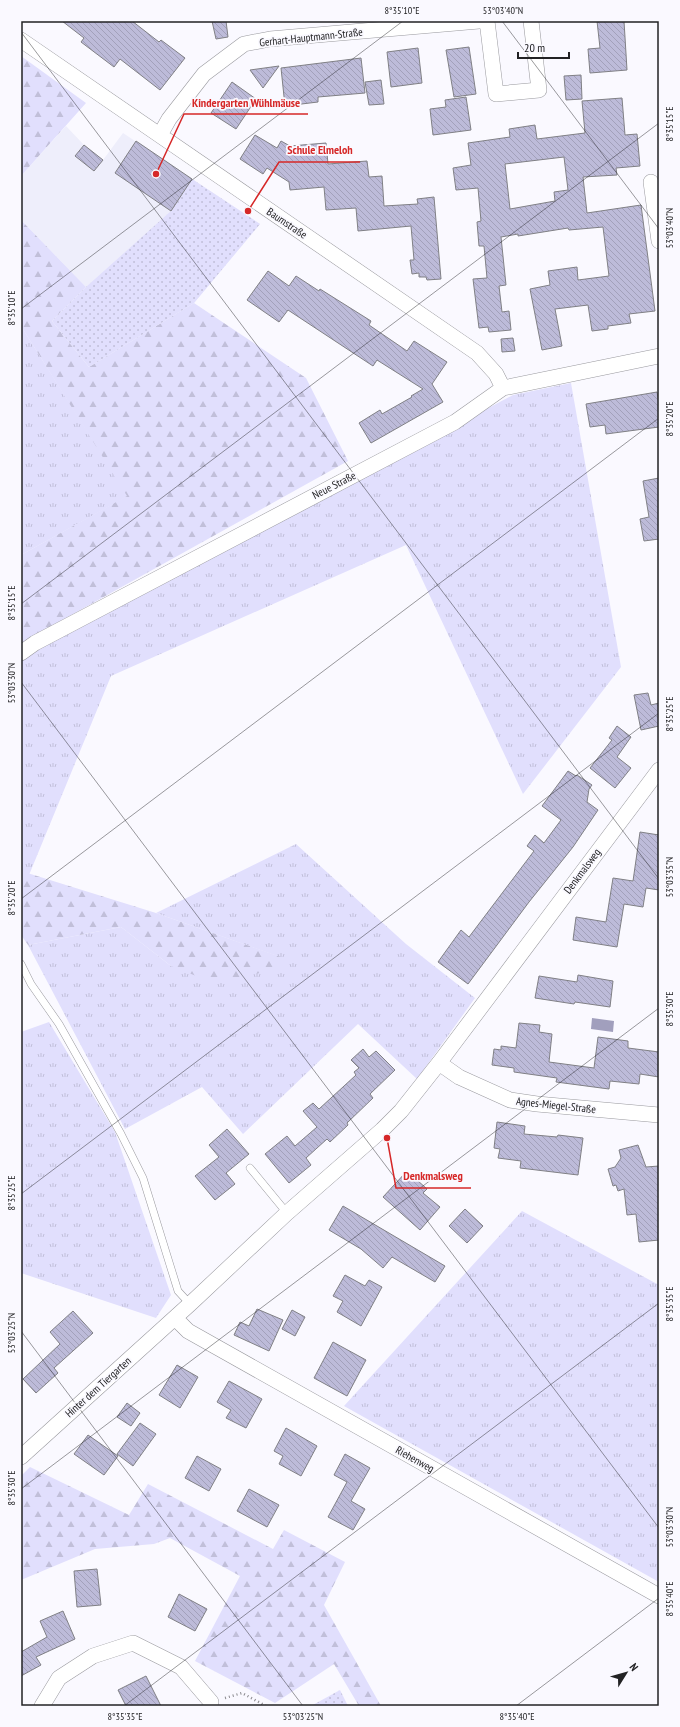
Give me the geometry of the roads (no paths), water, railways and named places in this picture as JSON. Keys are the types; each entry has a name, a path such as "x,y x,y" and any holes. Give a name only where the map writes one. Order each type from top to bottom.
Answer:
{"street":[{"name":"Gerhart-Hauptmann-Straße","path":"160,135 169,119 204,74 244,44 270,39 480,21"},
{"path":"487,21 496,94 540,90 531,21"},
{"name":"Baumstraße","path":"21,40 477,353 496,374 503,388"},
{"path":"651,182 659,241"},
{"name":"Neue Straße","path":"21,653 35,643 455,422 503,388 659,356"},
{"name":"Denkmalsweg","path":"175,1318 401,1111 439,1063 659,770"},
{"name":"Agnes-Miegel-Straße","path":"439,1063 459,1077 510,1100 659,1116"},
{"name":"Hinter dem Tiergarten","path":"21,1457 175,1318"},
{"name":"Riehenweg","path":"175,1318 188,1331 659,1596"},
{"path":"42,1706 59,1678 94,1656 133,1644 181,1667 211,1702"}],"lane":[{"path":"21,964 31,984 59,1024 121,1134 143,1178 178,1291 190,1304"},
{"path":"250,1168 287,1214"}],"place":[{"name":"Kindergarten Wühlmäuse","path":"156,174"},
{"name":"Schule Elmeloh","path":"248,211"},
{"name":"Denkmalsweg","path":"387,1138"}]}
